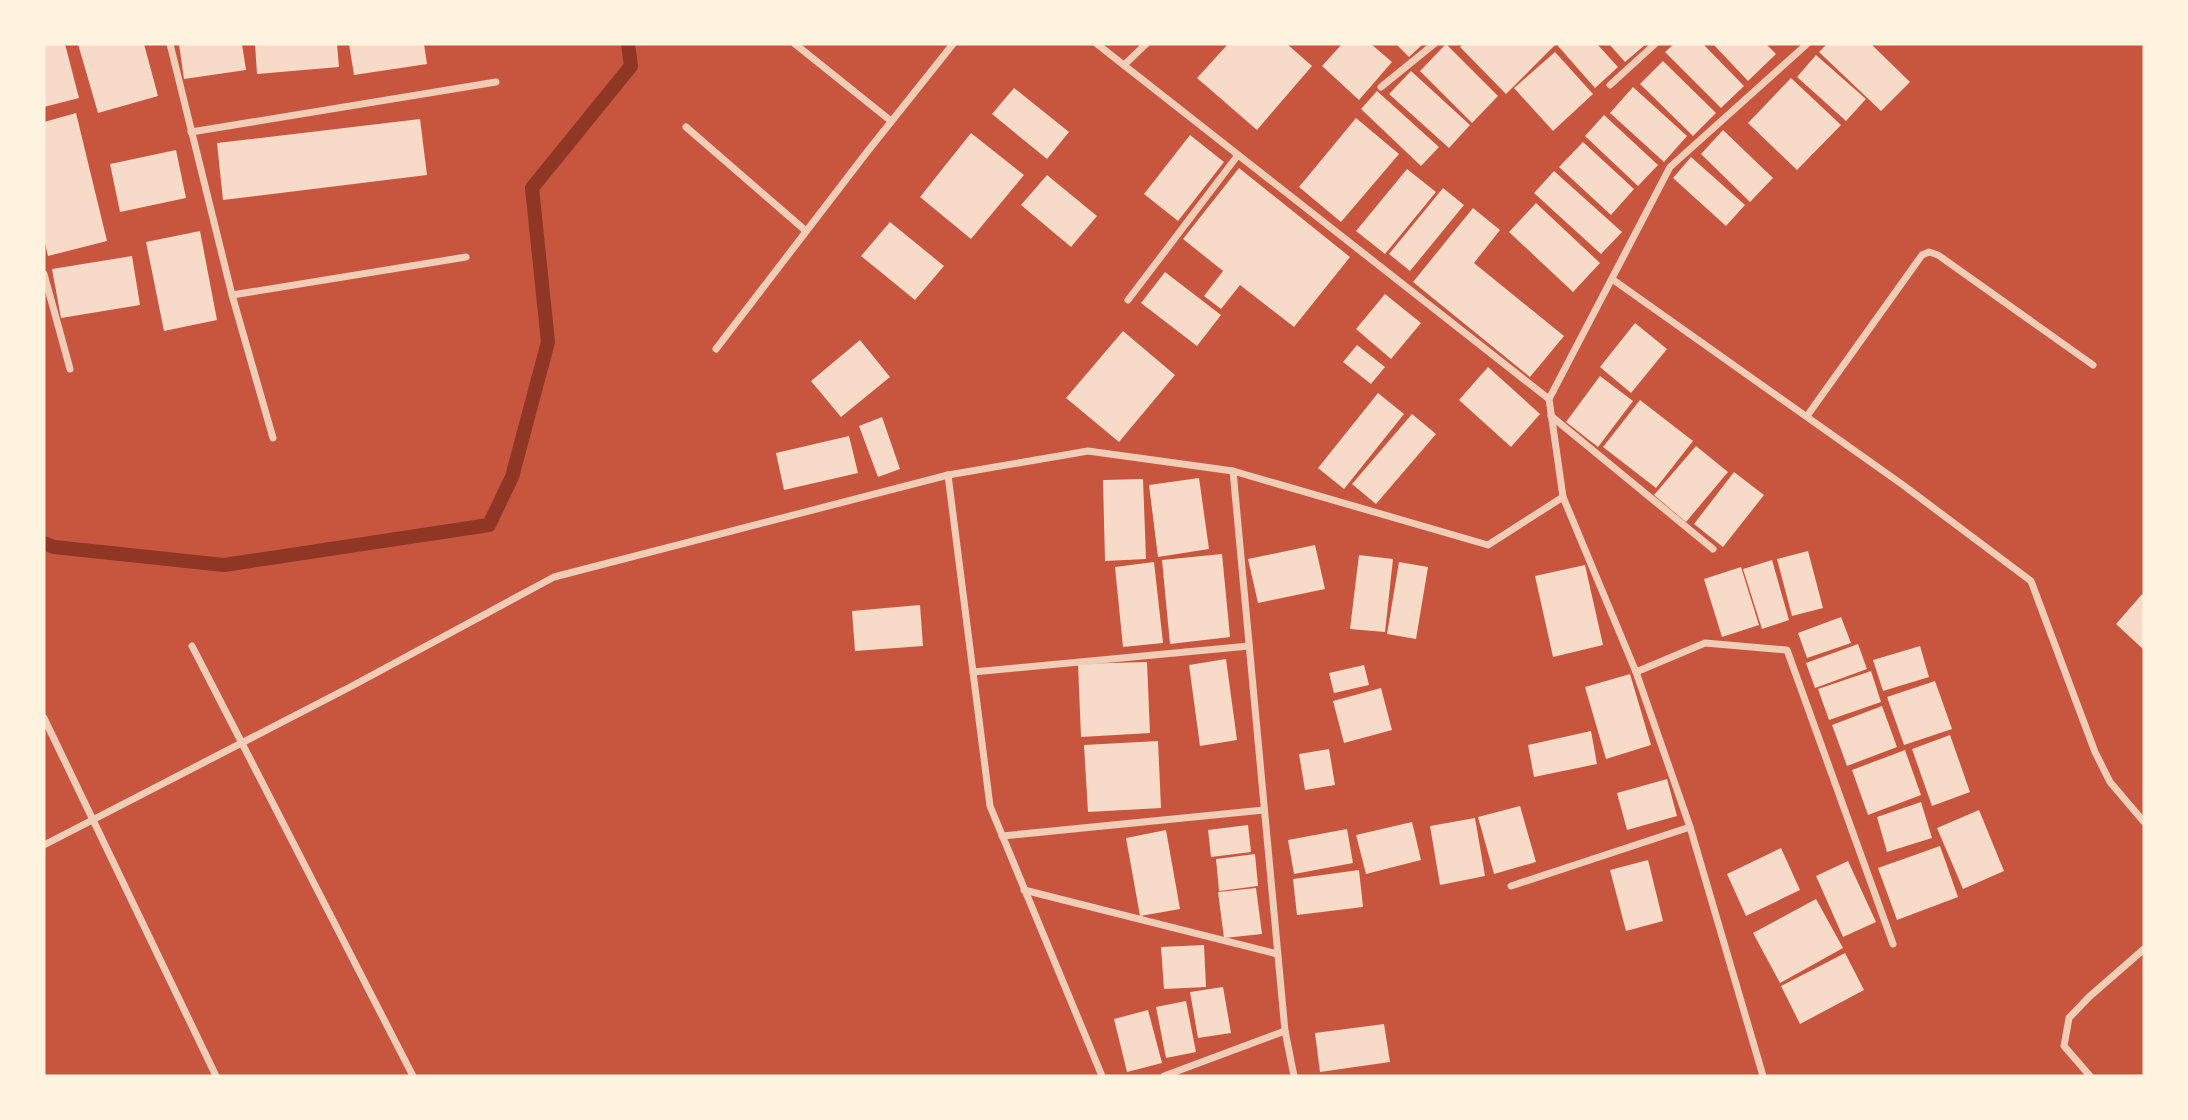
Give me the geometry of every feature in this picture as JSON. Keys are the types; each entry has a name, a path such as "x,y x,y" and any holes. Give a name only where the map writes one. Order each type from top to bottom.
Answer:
{"street":[{"path":"170,44 232,295 273,438"},
{"path":"794,44 891,121"},
{"path":"716,349 953,44"},
{"path":"1097,44 1549,399"},
{"path":"1124,65 1146,44"},
{"path":"1381,87 1434,44"},
{"path":"1610,85 1655,44"},
{"path":"1763,1076 1690,827 1636,672 1563,497 1549,399 1670,167 1807,44"},
{"path":"191,132 496,82"},
{"path":"686,127 806,230"},
{"path":"1128,300 1238,155"},
{"path":"1807,416 1923,254 1929,252 1937,254 2093,365"},
{"path":"232,295 466,257"},
{"path":"44,274 70,369"},
{"path":"1612,279 1807,416 2031,581 2095,752 2110,782 2144,822"},
{"path":"1551,415 1713,549"},
{"path":"44,845 554,577 948,475 1088,451 1233,471 1488,545 1563,497"},
{"path":"1233,471 1285,1031 1294,1076"},
{"path":"948,475 990,806 1102,1076"},
{"path":"1636,672 1704,643 1787,650 1893,944"},
{"path":"192,646 413,1076"},
{"path":"973,672 1249,646"},
{"path":"44,718 216,1076"},
{"path":"1002,836 1264,810"},
{"path":"1511,886 1690,827"},
{"path":"1024,890 1278,954"},
{"path":"2090,1076 2064,1046 2069,1018 2144,949"},
{"path":"1164,1076 1285,1031"}],"building":[{"path":"44,44 65,44 79,98 44,107"},
{"path":"78,44 144,44 158,96 98,113"},
{"path":"179,44 242,44 246,70 184,79"},
{"path":"255,44 337,44 339,67 257,74"},
{"path":"349,44 424,44 427,64 354,75"},
{"path":"1228,44 1287,44 1312,66 1257,130 1197,78"},
{"path":"1342,44 1371,44 1392,62 1359,100 1322,66"},
{"path":"1396,44 1423,44 1409,57"},
{"path":"1446,44 1498,96 1472,123 1420,71"},
{"path":"1463,44 1556,44 1506,94 1460,47"},
{"path":"1597,44 1618,67 1595,88 1558,46"},
{"path":"1609,44 1646,44 1625,62"},
{"path":"1674,44 1703,44 1744,86 1721,108 1665,52"},
{"path":"1713,44 1766,44 1776,54 1748,81"},
{"path":"1827,44 1871,44 1910,82 1881,111 1819,52"},
{"path":"1555,52 1593,94 1553,131 1514,88"},
{"path":"1816,55 1866,99 1846,121 1797,77"},
{"path":"1663,61 1716,113 1693,136 1640,84"},
{"path":"1411,71 1470,125 1449,148 1389,94"},
{"path":"1791,78 1841,125 1797,170 1748,123"},
{"path":"1633,87 1687,136 1664,162 1610,113"},
{"path":"1014,88 1069,132 1047,159 992,114"},
{"path":"1377,91 1439,147 1421,166 1361,109"},
{"path":"76,113 107,241 48,256 44,239 44,122"},
{"path":"1604,115 1658,165 1638,186 1585,136"},
{"path":"1356,118 1399,154 1341,222 1299,187"},
{"path":"420,119 427,175 223,200 217,143"},
{"path":"1723,130 1773,178 1750,202 1701,154"},
{"path":"971,133 1024,175 971,239 920,197"},
{"path":"1190,135 1224,162 1178,221 1144,194"},
{"path":"1583,142 1634,189 1611,215 1559,167"},
{"path":"176,150 186,198 120,212 110,164"},
{"path":"1691,157 1745,205 1726,226 1673,178"},
{"path":"1239,168 1350,257 1294,327 1240,285 1221,309 1204,296 1223,271 1183,239"},
{"path":"1407,169 1436,192 1385,254 1356,231"},
{"path":"1554,171 1622,232 1601,254 1534,193"},
{"path":"1047,175 1097,216 1071,247 1021,205"},
{"path":"1443,188 1464,205 1410,271 1389,254"},
{"path":"1536,203 1600,263 1573,292 1509,232"},
{"path":"1473,208 1500,230 1474,263 1564,336 1530,377 1413,282"},
{"path":"890,222 944,266 915,300 861,256"},
{"path":"200,231 217,320 164,331 146,242"},
{"path":"132,256 140,305 61,318 52,269"},
{"path":"1165,272 1221,315 1197,346 1141,303"},
{"path":"1385,294 1421,323 1391,359 1356,329"},
{"path":"1635,323 1667,349 1631,393 1600,367"},
{"path":"1123,331 1175,375 1119,442 1066,398"},
{"path":"860,340 890,377 841,417 811,381"},
{"path":"1357,345 1385,367 1371,384 1343,362"},
{"path":"1488,367 1540,414 1511,447 1459,400"},
{"path":"1600,376 1633,401 1598,447 1566,422"},
{"path":"1378,393 1404,414 1344,489 1318,468"},
{"path":"1640,400 1693,441 1656,488 1603,447"},
{"path":"1412,414 1436,434 1376,504 1352,484"},
{"path":"882,417 900,469 878,477 859,426"},
{"path":"849,436 858,473 784,490 776,453"},
{"path":"1696,446 1728,472 1686,522 1654,495"},
{"path":"1734,472 1764,495 1723,547 1694,524"},
{"path":"1199,478 1209,549 1158,557 1149,485"},
{"path":"1143,479 1146,559 1105,561 1103,480"},
{"path":"1315,545 1325,589 1258,603 1248,559"},
{"path":"1808,551 1823,608 1792,616 1777,559"},
{"path":"1222,554 1230,637 1170,644 1162,560"},
{"path":"1359,555 1393,559 1385,632 1350,629"},
{"path":"1772,560 1789,620 1762,629 1743,569"},
{"path":"1154,562 1163,643 1123,647 1115,567"},
{"path":"1399,562 1428,567 1416,639 1387,634"},
{"path":"1585,565 1603,645 1553,657 1535,576"},
{"path":"1741,567 1759,625 1722,637 1704,579"},
{"path":"2144,592 2144,650 2116,624"},
{"path":"920,605 923,646 855,651 852,611"},
{"path":"1841,617 1851,643 1807,658 1798,633"},
{"path":"1858,644 1867,669 1815,688 1806,663"},
{"path":"1920,646 1929,677 1883,691 1873,660"},
{"path":"1226,659 1237,740 1200,746 1189,665"},
{"path":"1147,662 1150,733 1081,737 1078,664"},
{"path":"1364,665 1369,685 1334,693 1329,673"},
{"path":"1871,671 1881,702 1829,720 1818,689"},
{"path":"1630,674 1651,745 1606,759 1585,687"},
{"path":"1935,681 1952,729 1904,745 1887,697"},
{"path":"1381,688 1392,730 1344,743 1333,701"},
{"path":"1882,706 1897,747 1847,766 1832,725"},
{"path":"1591,731 1597,764 1534,777 1528,745"},
{"path":"1950,735 1970,792 1932,806 1912,749"},
{"path":"1158,741 1161,808 1088,812 1084,745"},
{"path":"1329,749 1335,785 1305,790 1299,754"},
{"path":"1905,750 1921,795 1868,815 1852,770"},
{"path":"1667,779 1677,816 1627,830 1617,793"},
{"path":"1921,802 1932,838 1887,852 1877,817"},
{"path":"1520,806 1536,862 1494,874 1478,817"},
{"path":"1979,810 2004,871 1963,889 1937,828"},
{"path":"1475,818 1485,876 1440,885 1430,826"},
{"path":"1412,822 1421,860 1366,874 1356,835"},
{"path":"1248,825 1251,852 1211,857 1208,830"},
{"path":"1347,829 1353,863 1294,874 1288,840"},
{"path":"1166,830 1180,909 1140,916 1126,838"},
{"path":"1940,846 1958,897 1897,920 1878,868"},
{"path":"1781,848 1800,890 1746,916 1727,874"},
{"path":"1255,854 1258,886 1219,891 1216,859"},
{"path":"1648,860 1663,921 1626,931 1610,870"},
{"path":"1848,861 1876,922 1843,937 1816,876"},
{"path":"1359,870 1363,907 1297,915 1293,879"},
{"path":"1256,888 1262,934 1224,938 1218,892"},
{"path":"1816,899 1843,948 1780,983 1753,933"},
{"path":"1204,945 1206,987 1164,989 1161,947"},
{"path":"1845,953 1864,990 1800,1024 1781,986"},
{"path":"1223,987 1231,1033 1198,1038 1190,992"},
{"path":"1186,1001 1196,1052 1166,1058 1156,1007"},
{"path":"1148,1010 1162,1063 1127,1072 1114,1019"},
{"path":"1384,1024 1390,1062 1320,1072 1315,1033"}],"waterway":[{"path":"44,543 54,547 224,565 489,525 512,477 548,342 532,188 631,66 628,44"}]}
